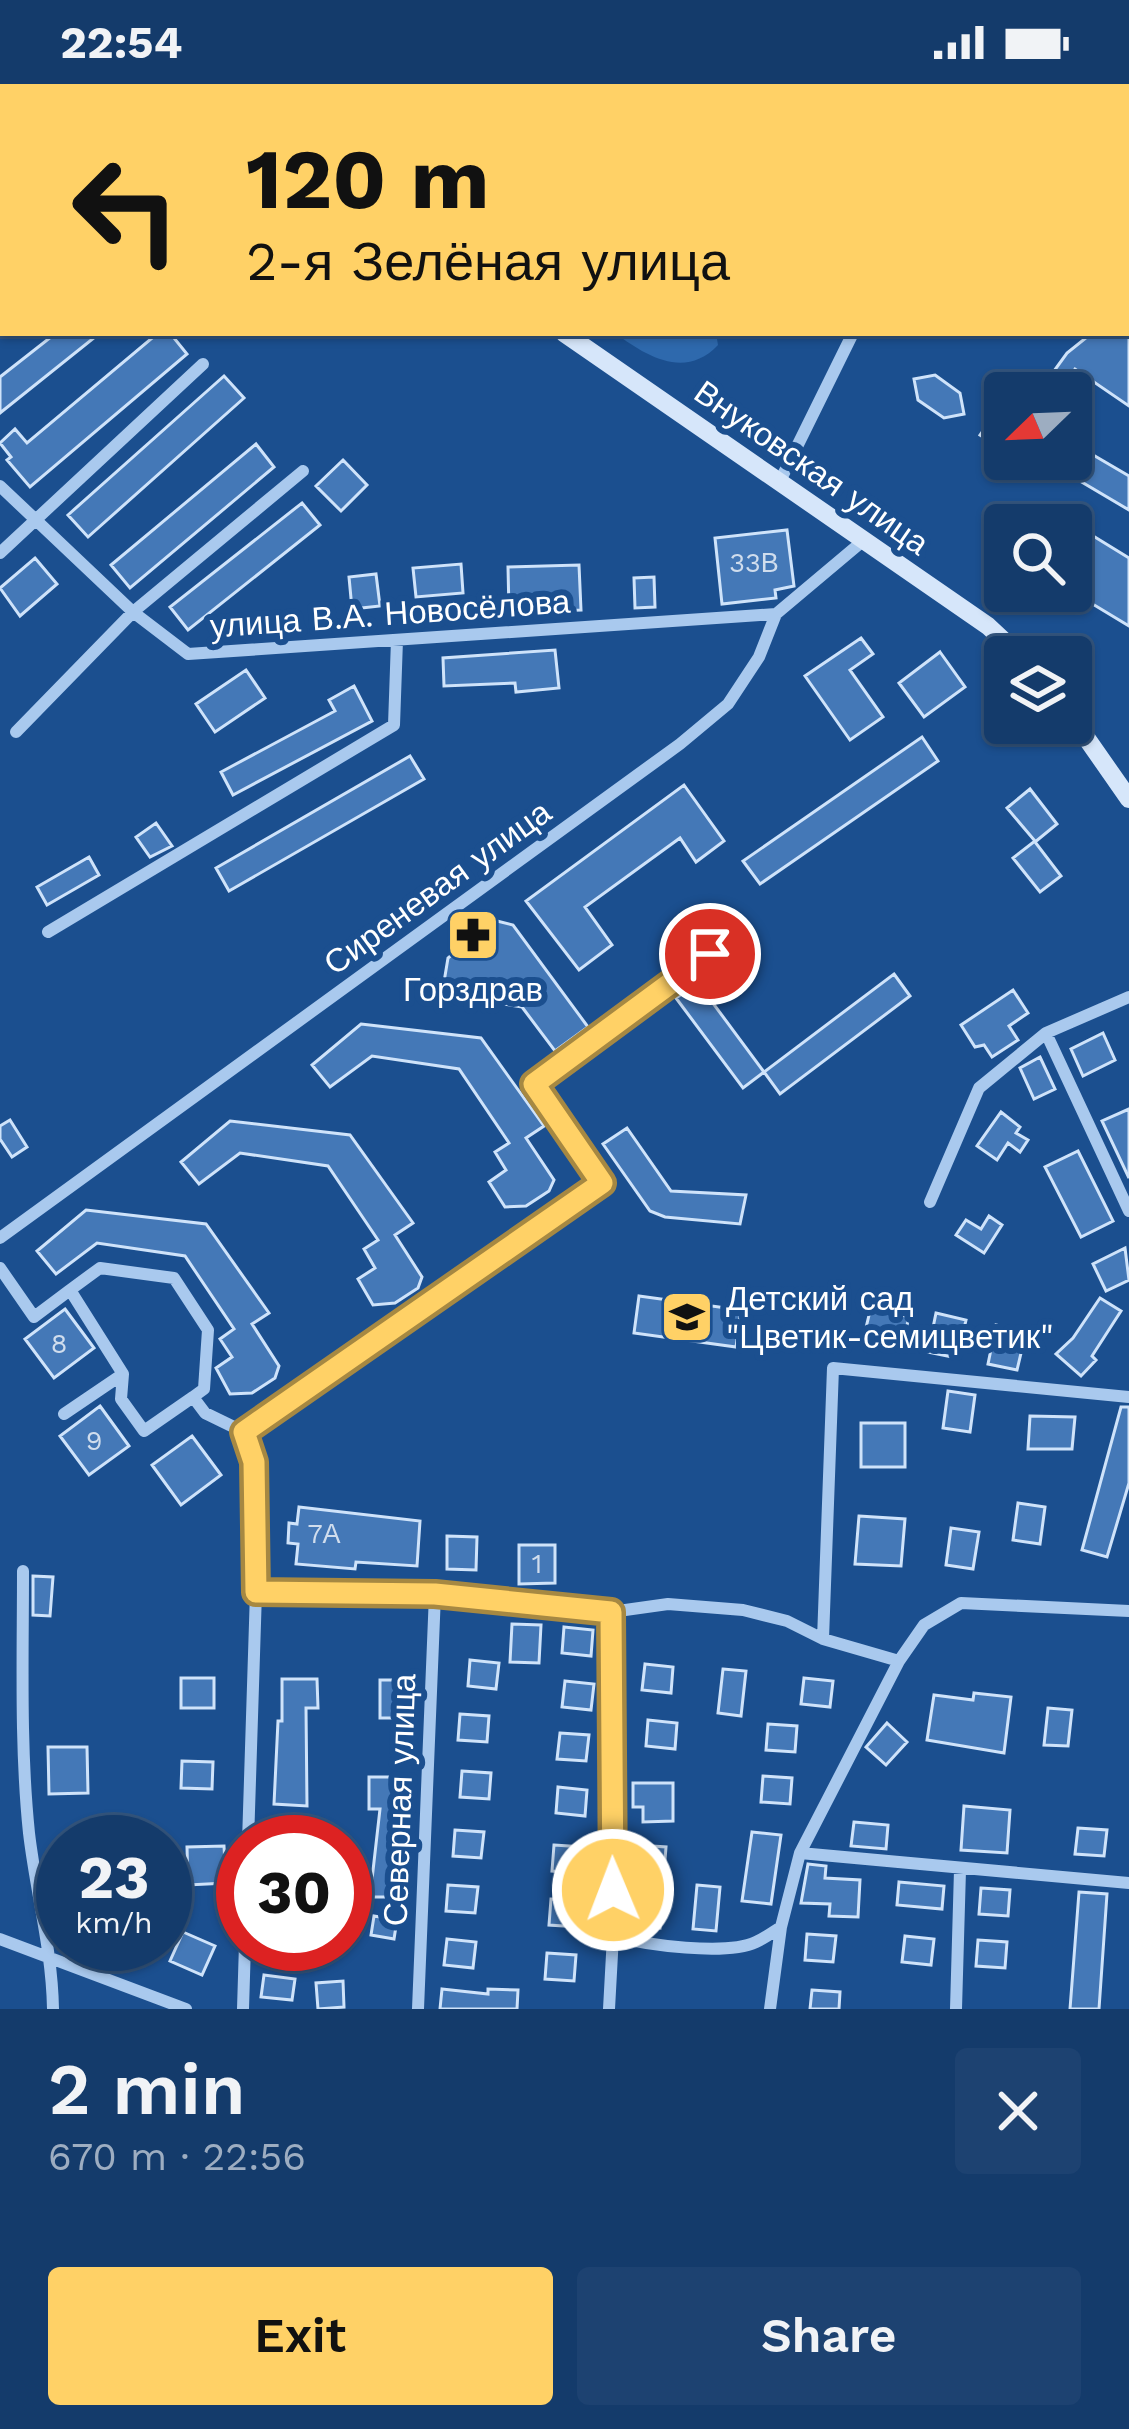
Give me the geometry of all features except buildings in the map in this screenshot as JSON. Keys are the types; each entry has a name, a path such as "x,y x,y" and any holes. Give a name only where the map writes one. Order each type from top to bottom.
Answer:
{"main road":[{"name":"Внуковская улица","path":"568,336 999,636"},
{"path":"1091,744 1129,799"}],"street":[{"path":"780,481 852,336"},
{"path":"0,553 203,364"},
{"path":"16,732 133,612 303,472"},
{"name":"улица В.А. Новосёлова","path":"0,486 133,612 188,654 776,614"},
{"name":"Сиреневая улица","path":"0,1238 680,744 728,704 759,657 776,614 864,540"},
{"path":"48,932 394,725 397,640"},
{"path":"244,1432 602,1183 534,1084 710,954"},
{"path":"930,1202 979,1088 1046,1033 1129,997"},
{"path":"1046,1033 1129,1211"},
{"path":"0,1268 34,1317 70,1290 100,1268 173,1278 208,1330 204,1389 144,1431 121,1399 124,1374 70,1290"},
{"path":"823,1639 833,1367 1129,1397"},
{"path":"64,1414 124,1374"},
{"path":"193,1397 205,1413 244,1432 254,1462 256,1592 249,1815"},
{"path":"23,1571 23,1759 36,1875"},
{"path":"256,1592 435,1594 611,1612 668,1604 743,1610 899,1661"},
{"name":"Северная улица","path":"418,2009 435,1594"},
{"path":"770,2009 781,1927 800,1853 899,1661 924,1625 961,1603 1129,1612"},
{"path":"610,2009 611,1612"},
{"path":"800,1853 1129,1883"},
{"path":"956,2009 960,1870"},
{"path":"613,1936 633,1942 731,1948 754,1943 781,1927"},
{"path":"0,1940 36,1953"},
{"path":"52,1971 52,2009"},
{"path":"84,1971 186,2009"},
{"path":"243,2009 244,1971"}],"shaded area":[{"path":"619,336 716,336 718,345 692,361 679,363 640,350"}],"place":[{"name":"Горздрав","path":"473,935"},
{"name":"Детский сад \"Цветик-семицветик\"","path":"687,1317"}],"route":[{"path":"613,1890 611,1612 435,1594 256,1592 254,1462 244,1432 602,1183 534,1084 710,954"}]}
